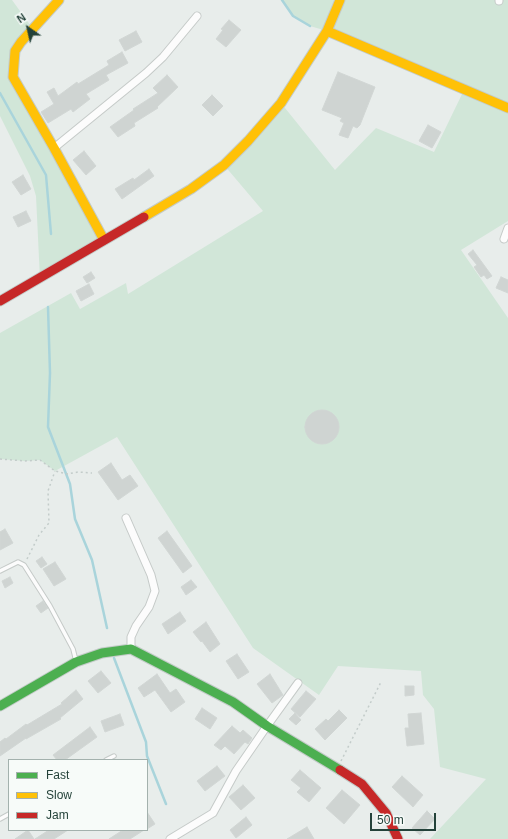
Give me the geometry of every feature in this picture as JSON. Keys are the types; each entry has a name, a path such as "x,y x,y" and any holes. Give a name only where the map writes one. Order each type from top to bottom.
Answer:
{"street":[{"path":"59,0 21,42 15,51 13,77 104,240"},
{"path":"0,301 191,189 224,165 248,142 281,104 327,31 340,0"},
{"path":"54,148 146,73 163,57 197,16"},
{"path":"327,31 508,108"},
{"path":"504,239 508,228"},
{"path":"126,518 150,575 155,591 150,607 136,626 131,637 131,649"},
{"path":"0,706 76,662 102,653 131,649 233,702 267,726 362,784 386,813 398,839"},
{"path":"170,839 213,813 236,771 298,683"}],"lane":[{"path":"0,571 18,562 24,564 50,606 70,643 76,662"},
{"path":"108,759 114,756"}],"path":[{"path":"0,459 25,461 40,460 55,471 66,474 78,472 92,473"},
{"path":"24,564 39,535 48,523 48,491 55,471"},
{"path":"338,768 381,682"}],"green space":[{"path":"0,0 12,0 33,29 21,42 13,77 104,240 40,279 36,196 30,176 0,116"},
{"path":"282,0 508,0 508,221 461,250 508,318 508,839 430,839 486,779 440,767 434,709 423,695 421,671 338,666 319,695 253,648 117,437 55,471 40,460 25,461 0,459 0,333 71,293 80,309 126,283 128,294 263,211 224,165 281,103 335,170 376,128 434,152 464,90 327,31 310,26 293,16"}],"building":[{"path":"229,20 241,30 226,47 216,39 223,30 221,29"},
{"path":"136,31 142,42 125,51 119,40"},
{"path":"122,52 128,63 106,75 109,80 86,94 90,99 73,112 71,109 48,123 41,112 54,104 47,92 54,88 58,96 77,82 78,84 109,65 107,61"},
{"path":"338,72 375,87 360,125 357,128 353,126 348,138 339,135 344,123 340,121 342,118 322,110"},
{"path":"167,75 178,87 157,107 158,108 134,123 135,126 118,137 110,127 134,110 133,109 158,93 153,88"},
{"path":"212,95 223,106 213,116 202,105"},
{"path":"428,125 441,132 432,148 419,141"},
{"path":"84,151 96,166 86,175 73,160"},
{"path":"149,169 154,176 122,199 115,189 133,178 134,180"},
{"path":"23,175 31,189 21,195 12,182"},
{"path":"26,211 31,221 18,227 13,217"},
{"path":"473,250 492,276 487,279 484,275 481,277 474,267 477,265 468,254"},
{"path":"91,272 95,278 87,283 83,277"},
{"path":"501,277 508,280 508,293 496,288"},
{"path":"89,284 94,294 81,301 76,291"},
{"path":"319,410 325,410 329,411 336,417 339,427 338,434 332,441 325,444 319,444 315,443 308,437 305,430 305,424 306,420 312,413"},
{"path":"111,463 122,480 130,475 138,486 118,500 98,472"},
{"path":"5,529 13,543 0,550 0,532"},
{"path":"167,531 192,566 183,573 158,538"},
{"path":"42,557 47,564 41,568 36,561"},
{"path":"55,562 66,579 54,586 43,569"},
{"path":"10,577 13,583 5,588 2,581"},
{"path":"191,580 197,587 186,595 181,587"},
{"path":"43,601 48,608 41,613 36,606"},
{"path":"180,612 186,621 168,634 162,624"},
{"path":"206,622 220,644 210,652 193,632"},
{"path":"237,654 249,672 238,679 226,661"},
{"path":"101,671 111,683 98,693 88,681"},
{"path":"157,674 170,693 176,689 185,702 171,712 155,690 144,697 138,688"},
{"path":"270,674 283,695 272,703 257,684"},
{"path":"405,686 414,686 414,695 405,696"},
{"path":"76,690 83,699 60,718 61,719 26,738 0,756 0,742 26,724 27,725 62,704 61,703"},
{"path":"306,691 316,699 300,717 291,709"},
{"path":"202,708 217,718 210,729 195,719"},
{"path":"339,710 347,718 325,740 315,729 326,719 328,721"},
{"path":"295,713 301,720 296,725 289,719"},
{"path":"421,713 424,744 407,746 405,728 409,728 408,714"},
{"path":"120,714 124,725 105,732 101,721"},
{"path":"232,726 240,733 243,730 252,738 248,744 245,742 234,754 225,746 221,750 214,745"},
{"path":"90,727 97,737 66,759 56,759 53,755"},
{"path":"217,766 225,776 205,791 197,781"},
{"path":"300,770 321,788 309,802 297,792 301,788 291,780"},
{"path":"402,776 423,795 413,807 392,787"},
{"path":"243,785 255,798 241,810 229,797"},
{"path":"342,790 360,805 344,824 326,808"},
{"path":"427,811 435,819 420,835 412,828"},
{"path":"148,814 155,824 148,828"},
{"path":"246,817 252,825 236,838 230,830"},
{"path":"307,827 314,839 287,839"},
{"path":"29,831 34,839 15,839"},
{"path":"47,831 66,831 54,839 35,839"},
{"path":"121,831 142,831 130,839 109,839"}],"waterway":[{"path":"282,0 293,16 310,26"},
{"path":"0,93 46,175 51,234"},
{"path":"48,307 50,373 48,427 70,484 75,519 92,560 107,628"},
{"path":"114,658 146,742 147,756 166,804"}],"traffic: fast":[{"path":"0,706 76,662 102,653 131,649 233,702 267,726 340,770"}],"traffic: slow":[{"path":"59,0 21,42 15,51 13,77 104,240"},
{"path":"144,217 191,189 224,165 248,141 281,103 327,31 340,0"},
{"path":"327,31 508,108"}],"traffic: jam":[{"path":"0,301 144,217"},
{"path":"340,770 362,784 386,813 398,839"}]}
